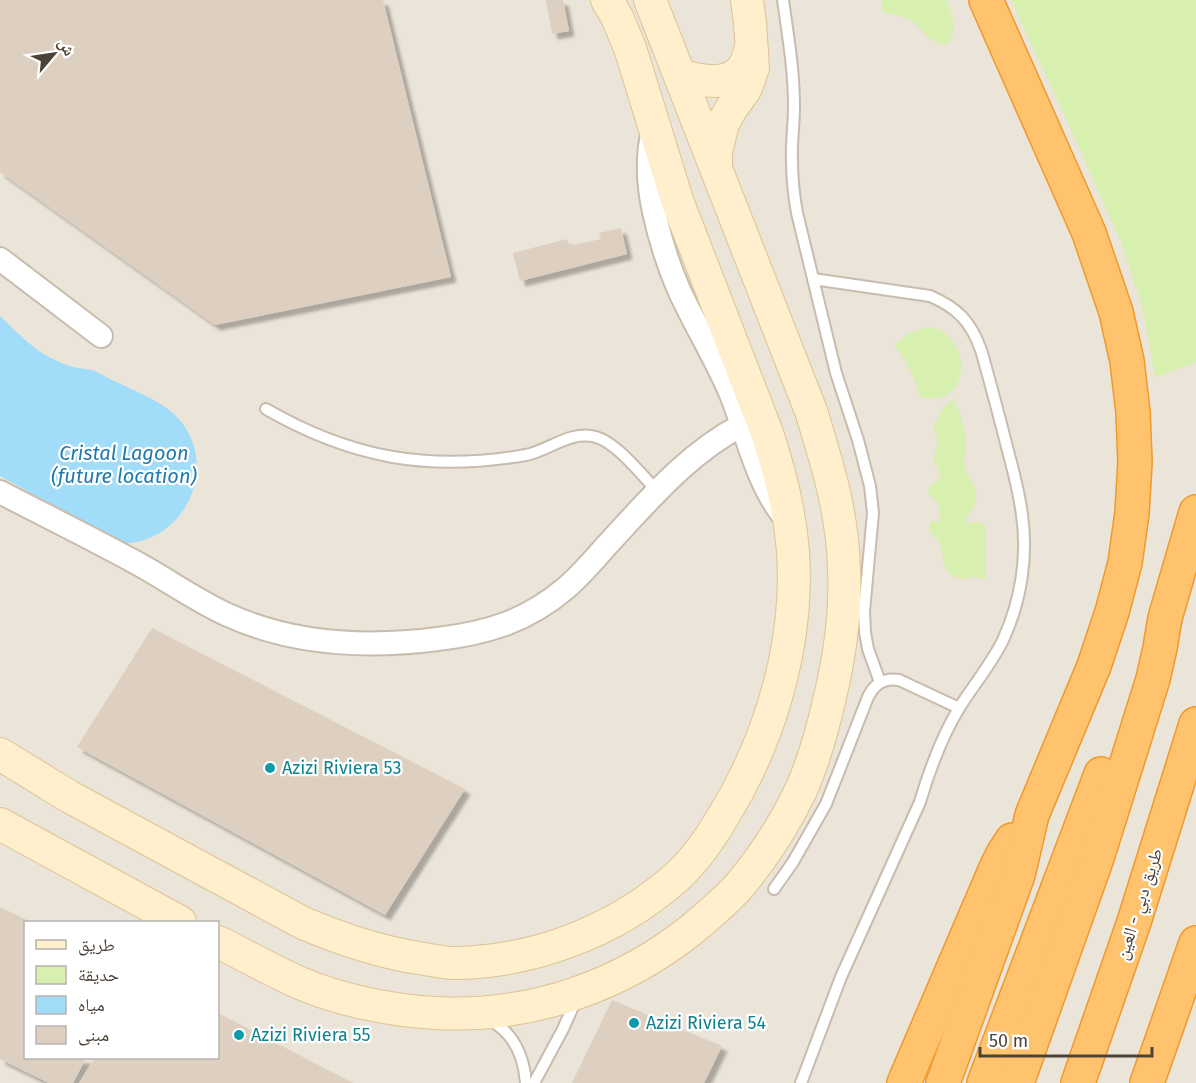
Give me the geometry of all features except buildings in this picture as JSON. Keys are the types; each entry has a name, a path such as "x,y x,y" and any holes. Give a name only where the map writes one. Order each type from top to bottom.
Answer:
{"highway":[{"path":"943,1083 1017,875 1032,815 1094,666 1113,612 1125,563 1132,513 1135,462 1133,412 1127,361 1116,312 1089,233 986,0"},
{"path":"1017,1083 1096,858 1152,679 1165,618 1196,512"},
{"path":"984,1083 1146,648 1165,618"},
{"name":"طريق دبي - العين","path":"1078,1083 1134,922 1196,723"},
{"path":"904,1083 1003,854 1020,828 1032,815"},
{"path":"1146,1083 1196,944"}],"street":[{"path":"0,754 70,797 273,908 323,932 364,947 396,955 453,963 520,956 553,947 616,920 645,902 672,881 696,857 717,828 752,764 777,696 785,661 793,589 790,524 778,466 767,433 678,203 630,48 607,0"},
{"path":"219,942 300,983 333,995 401,1010 476,1014 546,1003 612,979 644,963 710,915 738,887 762,856 801,788 825,718 841,643 844,606 842,531 829,468 811,411 650,0"},
{"path":"716,167 716,152 723,123 751,78 753,57 747,0"},
{"path":"680,75 716,82 727,80 744,67 751,46"},
{"path":"654,126 648,156 648,176 658,230 669,264 680,292 715,359 769,494 790,524"},
{"path":"0,260 101,336"},
{"path":"715,359 717,330 721,317"},
{"path":"0,492 133,561 227,615 256,626 290,636 331,642 373,644 414,642 487,630 512,622 531,612 567,587 657,491 693,457 742,424"},
{"path":"0,824 178,921"}],"lane":[{"path":"783,0 793,85 792,163 797,213 836,373 870,486 873,513 864,611 865,632 868,649 880,682"},
{"path":"801,1083 841,977 920,802 936,755 959,708 991,662 1012,618 1018,596 1024,544 1023,516 1017,488 981,350 976,336 963,317 944,302 930,296 813,279"},
{"path":"266,410 293,425 350,447 379,455 440,463 501,459 531,454 570,437 583,435 595,437 618,450 657,491"},
{"path":"774,889 794,862 826,804 872,688 889,679 899,680 959,708"},
{"path":"534,1083 580,992"},
{"path":"476,1014 493,1021 518,1047 524,1064 526,1083"}],"shaded area":[{"path":"0,0 1196,0 1196,1083 0,1083"}],"green space":[{"path":"881,0 946,0 953,22 951,39 948,44 932,40 909,19 883,13"},
{"path":"1011,0 1196,0 1196,362 1155,378 1143,309 1121,242"},
{"path":"922,328 938,329 951,339 958,350 961,363 956,386 948,394 936,398 920,397 910,370 894,345 908,334"},
{"path":"954,399 965,437 964,464 976,494 974,505 965,520 966,523 980,522 986,526 985,580 977,577 957,578 949,573 944,565 939,542 929,531 929,524 932,521 939,522 940,515 938,504 928,491 941,475 934,457 938,440 934,428 945,406"}],"water":[{"name":"Cristal Lagoon (future location)","path":"0,316 42,353 67,365 92,370 150,398 168,409 183,424 195,449 197,465 191,496 184,510 174,522 147,539 128,543 120,542 0,476"}],"place":[{"name":"Azizi Riviera 53","path":"270,768"},
{"name":"Azizi Riviera 54","path":"634,1023"},
{"name":"Azizi Riviera 55","path":"239,1035"}]}
